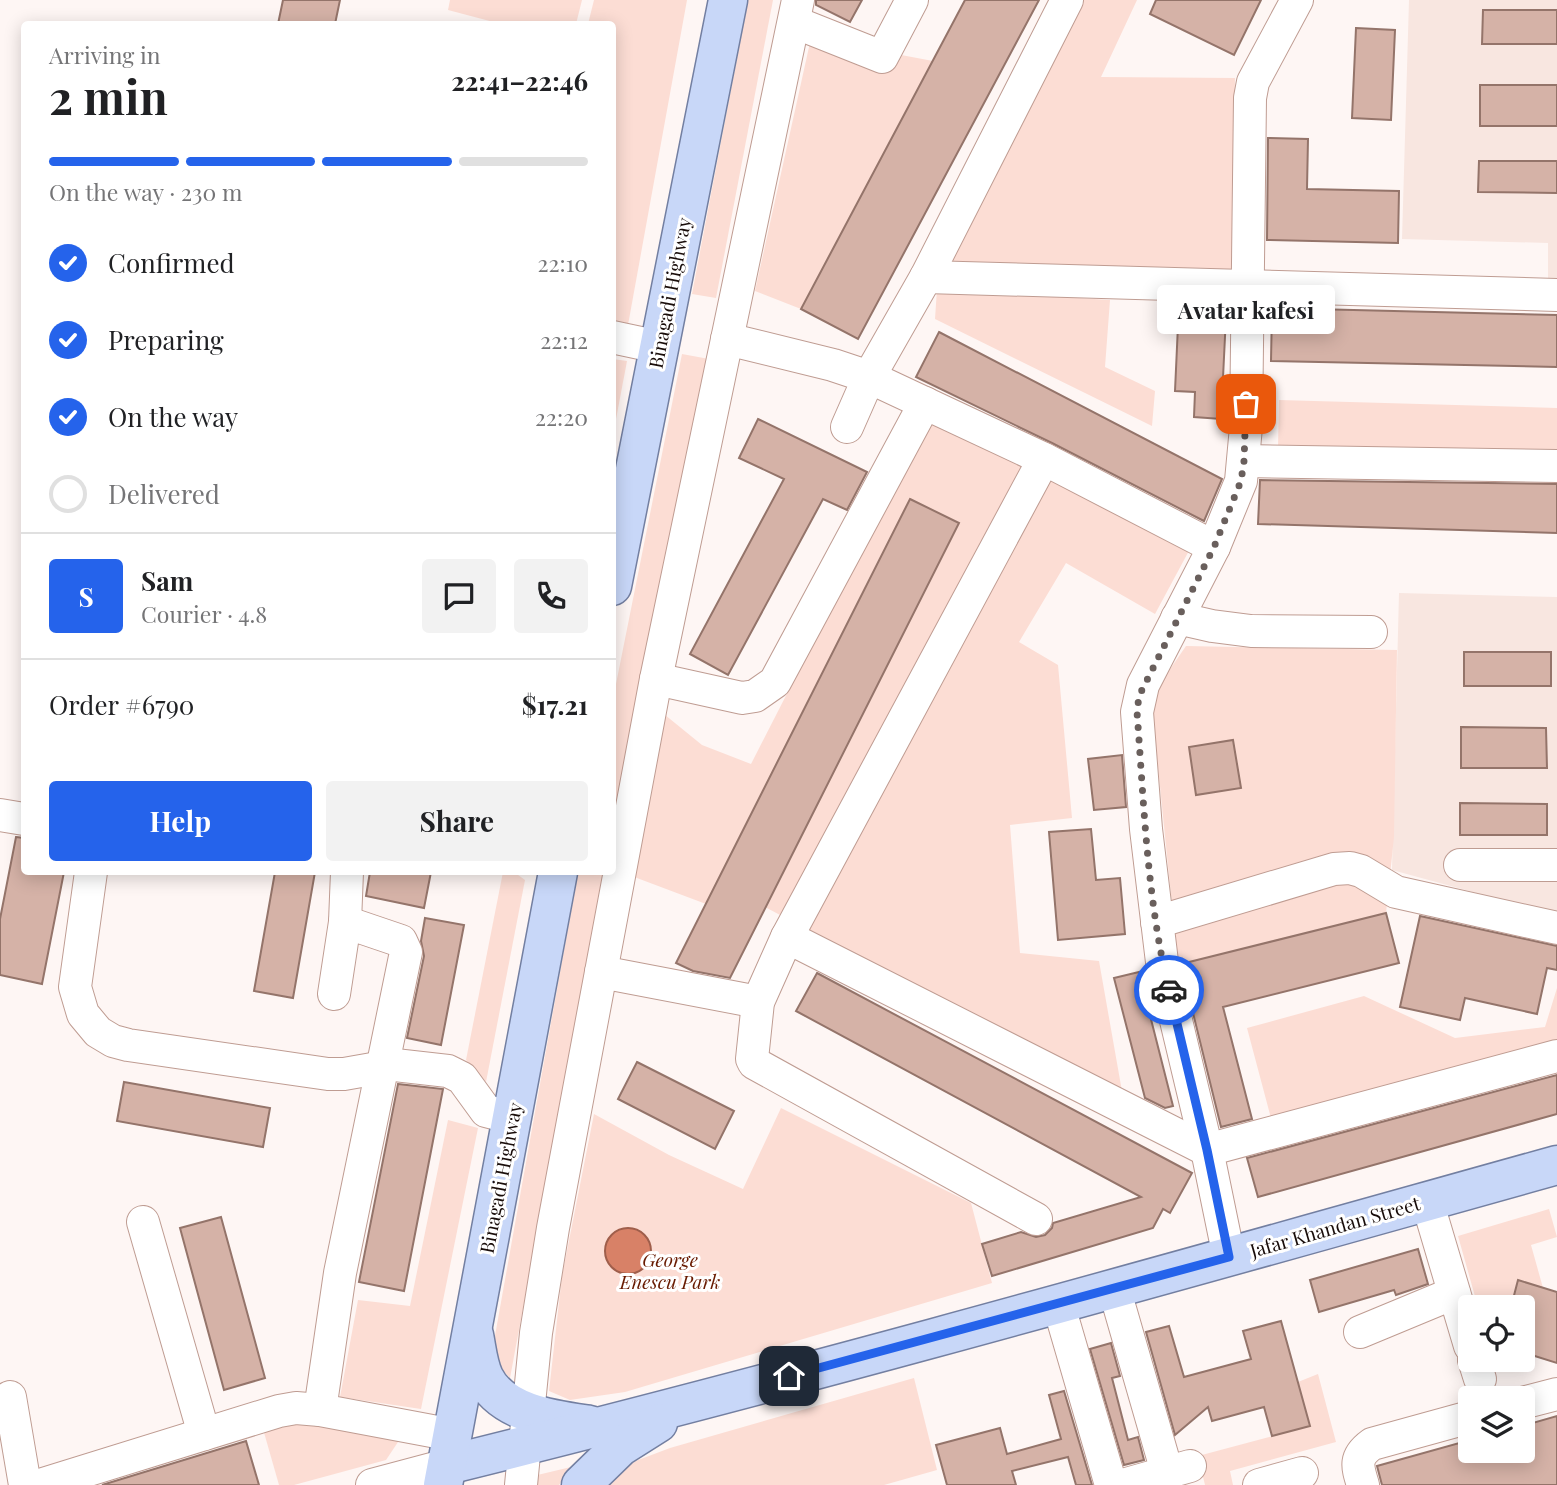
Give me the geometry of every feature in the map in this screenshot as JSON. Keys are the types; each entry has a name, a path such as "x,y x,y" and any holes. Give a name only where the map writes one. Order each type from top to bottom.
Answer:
{"main road":[{"name":"Binagadi Highway","path":"616,566 728,0"},
{"name":"Binagadi Highway","path":"456,1460 473,1325 557,875"},
{"name":"Jafar Khandan Street","path":"708,1398 1557,1165"},
{"path":"473,1325 479,1363 485,1379 527,1429"},
{"path":"456,1460 527,1429 602,1426 708,1398"},
{"path":"581,1485 599,1465 626,1443 652,1426 708,1398"}],"street":[{"path":"521,1485 536,1333 553,1228 656,678 796,11 882,57 912,0"},
{"path":"847,427 869,377 926,277 1067,0"},
{"path":"1229,1257 1207,1150 1162,962 1146,829 1137,712 1143,685 1214,547 1241,481 1244,461 1250,97 1253,82 1297,0"},
{"path":"926,277 1557,295"},
{"path":"616,338 659,347"},
{"path":"727,339 833,365 869,377 1044,459 1214,547"},
{"path":"656,678 742,698 755,696 775,682 925,403"},
{"path":"1036,1219 754,1063 758,1002 788,937 1044,459"},
{"path":"1244,461 1557,466"},
{"path":"1177,618 1251,631 1371,632"},
{"path":"0,816 21,819"},
{"path":"1460,865 1557,865"},
{"path":"1157,922 1334,869 1350,868 1361,871 1396,892 1557,928"},
{"path":"91,875 75,987 83,1014 98,1032 113,1041 328,1074 344,1074 395,1065 448,1071 462,1078 486,1111 513,1118"},
{"path":"334,994 345,922 347,875"},
{"path":"320,1410 340,1273 406,952 401,941 345,922"},
{"path":"788,937 1207,1150 1557,1056"},
{"path":"601,972 758,1002"},
{"path":"1427,1201 1458,1306"},
{"path":"143,1222 204,1434"},
{"path":"1114,1288 1179,1469 1122,1485"},
{"path":"1360,1332 1454,1293"},
{"path":"1058,1303 1111,1485"},
{"path":"1535,1400 1557,1394"},
{"path":"10,1397 25,1485"},
{"path":"40,1485 296,1408 320,1410 456,1460 505,1466 516,1485"},
{"path":"1363,1485 1357,1466 1362,1452 1372,1444 1458,1421"},
{"path":"376,1485 456,1460"},
{"path":"1259,1485 1302,1473"}],"shaded area":[{"path":"1409,0 1557,0 1557,282 1548,282 1548,243 1402,239"},
{"path":"1399,593 1557,597 1557,915 1392,870"},
{"path":"628,1228 644,1235 651,1251 644,1267 628,1274 612,1267 605,1251 612,1235"}],"green space":[{"path":"450,0 582,0 577,21 490,21 448,10"},
{"path":"594,0 687,0 628,325 616,323 616,21 589,21"},
{"path":"748,0 773,0 716,298 692,294"},
{"path":"1078,0 1137,0 1101,77 1235,78 1232,270 941,269"},
{"path":"811,38 933,61 801,309 755,291"},
{"path":"937,289 1110,300 1105,367 1155,391 1152,426 935,319"},
{"path":"682,354 709,359 643,697 702,745 751,764 929,416 1191,547 1155,614 1066,563 1019,642 1058,665 1072,818 1010,825 1020,953 1099,961 1123,1097 765,907 706,904 616,870 616,684"},
{"path":"616,360 627,361 616,419"},
{"path":"1279,400 1557,408 1557,454 1278,448"},
{"path":"1186,646 1397,650 1394,837 1386,913 1178,965 1151,697"},
{"path":"502,875 518,875 525,880 486,1082 466,1060"},
{"path":"577,875 603,875 510,1378 491,1358"},
{"path":"1557,988 1557,1046 1272,1122 1247,1028 1364,996 1455,1038 1545,1027"},
{"name":"George Enescu Park","path":"781,1108 971,1203 992,1283 625,1392 570,1400 549,1391 562,1276 594,1114 669,1155 743,1189"},
{"path":"448,1120 478,1128 421,1409 340,1397 358,1300 410,1306"},
{"path":"1549,1209 1557,1237 1531,1245 1543,1288 1518,1280 1514,1295 1475,1295 1458,1236"},
{"path":"1318,1374 1336,1442 1230,1471 1233,1485 1205,1485 1198,1456 1310,1426 1298,1382"},
{"path":"914,1378 937,1470 884,1485 599,1485 633,1462 670,1448"},
{"path":"298,1418 402,1436 386,1460 294,1485 279,1485 263,1429"},
{"path":"571,1467 559,1485 528,1485 529,1477"}],"building":[{"path":"283,0 340,0 336,21 279,21"},
{"path":"816,0 862,0 850,22 816,5"},
{"path":"965,0 1039,0 858,339 801,309"},
{"path":"1156,0 1261,0 1234,55 1150,14"},
{"path":"1483,10 1557,10 1557,44 1482,44"},
{"path":"1356,28 1395,30 1391,120 1352,118"},
{"path":"1480,85 1557,85 1557,126 1480,126"},
{"path":"1268,138 1308,139 1307,189 1399,191 1398,243 1267,240"},
{"path":"1479,161 1557,161 1557,193 1478,192"},
{"path":"1179,303 1215,304 1214,315 1226,316 1221,419 1194,417 1195,392 1175,391"},
{"path":"1272,308 1557,315 1557,367 1271,361"},
{"path":"939,332 1222,479 1204,521 916,377"},
{"path":"758,419 867,472 847,510 823,499 728,675 690,654 784,479 739,458"},
{"path":"1260,480 1557,484 1557,533 1258,524"},
{"path":"910,499 959,523 730,978 693,971 676,963"},
{"path":"1464,652 1551,652 1551,686 1464,686"},
{"path":"1461,727 1546,728 1547,768 1461,768"},
{"path":"1233,740 1241,788 1196,795 1189,747"},
{"path":"1122,755 1126,807 1094,810 1088,759"},
{"path":"1460,803 1547,804 1547,835 1460,835"},
{"path":"1091,829 1096,880 1120,878 1125,934 1058,940 1049,832"},
{"path":"16,837 21,838 21,875 63,875 42,984 0,975 0,919"},
{"path":"274,875 314,875 293,998 254,991"},
{"path":"370,875 430,875 424,908 366,896"},
{"path":"1386,913 1399,963 1223,1007 1252,1119 1221,1127 1181,964"},
{"path":"1420,916 1557,946 1557,970 1547,968 1537,1014 1465,998 1460,1020 1400,1007"},
{"path":"425,918 464,925 441,1045 407,1038 424,956 421,941"},
{"path":"1139,972 1173,1106 1165,1108 1145,1098 1114,978"},
{"path":"817,973 1192,1173 1170,1213 1163,1209 1153,1228 992,1276 982,1244 1021,1232 1036,1237 1045,1235 1053,1223 1141,1197 796,1011"},
{"path":"637,1062 734,1111 715,1149 618,1099"},
{"path":"1557,1075 1557,1114 1258,1197 1247,1158"},
{"path":"124,1082 270,1108 263,1147 117,1121"},
{"path":"398,1084 443,1089 404,1291 359,1282"},
{"path":"221,1217 265,1378 224,1390 180,1228"},
{"path":"1418,1249 1428,1284 1396,1295 1394,1290 1319,1312 1310,1280"},
{"path":"1518,1280 1557,1292 1557,1363 1535,1356 1535,1295 1514,1295"},
{"path":"1281,1321 1310,1426 1272,1436 1264,1407 1212,1421 1208,1407 1175,1435 1146,1332 1169,1326 1184,1377 1251,1359 1243,1331"},
{"path":"1111,1343 1120,1376 1112,1378 1128,1440 1138,1437 1144,1460 1124,1465 1090,1349"},
{"path":"1064,1391 1092,1485 1076,1485 1068,1457 1012,1471 1016,1485 947,1485 936,1445 1000,1428 1007,1454 1061,1439 1049,1395"},
{"path":"1557,1416 1557,1485 1382,1485 1377,1466 1458,1443 1458,1463 1535,1463 1535,1422"},
{"path":"246,1441 259,1485 102,1485"}],"way so far":[{"path":"1169,990 1162,962 1146,829 1137,712 1139,696 1214,547 1241,481 1246,404"}],"place":[{"name":"Avatar kafesi","path":"1246,404"}],"route":[{"path":"789,1376 1229,1257 1169,990"}]}
